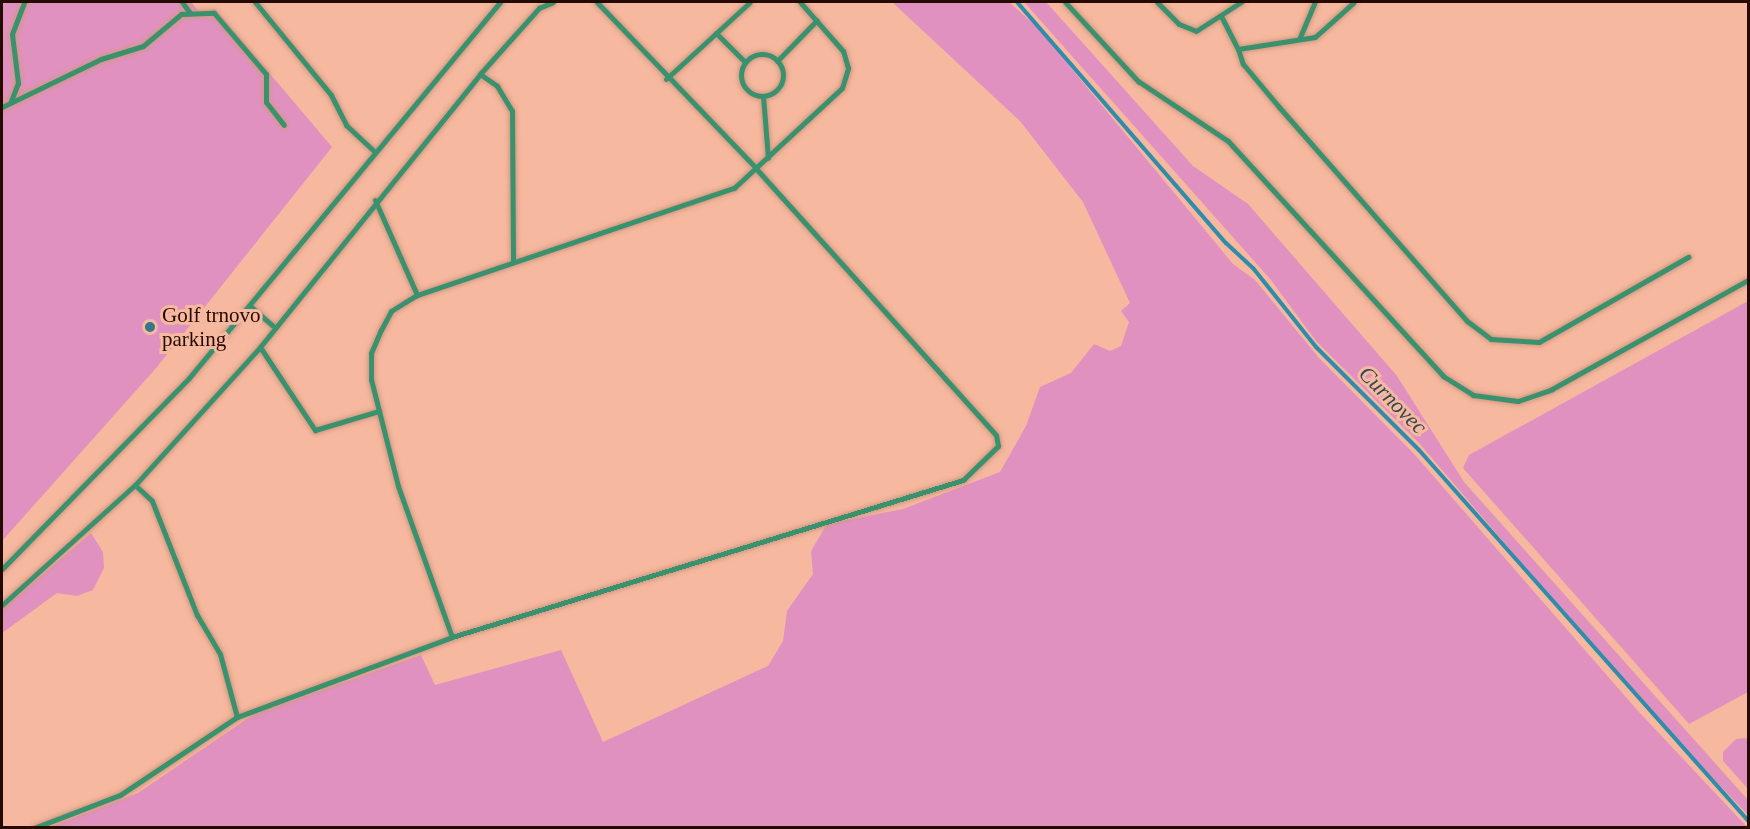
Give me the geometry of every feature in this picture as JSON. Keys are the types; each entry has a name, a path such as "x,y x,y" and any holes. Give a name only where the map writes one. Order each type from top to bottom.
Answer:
{"lane":[{"path":"10,103 18,83 12,34 24,2"},
{"path":"182,2 196,18 219,15 266,74 266,102 284,125"},
{"path":"255,2 332,95 346,125 375,152"},
{"path":"2,569 118,456 250,306 500,2"},
{"path":"2,605 135,485 260,347 273,326 480,74 539,8 553,2"},
{"path":"34,828 120,795 237,717 452,637 963,480 998,447 996,435 756,168 666,79 597,2"},
{"path":"666,79 750,2"},
{"path":"452,637 398,486 379,411 371,353 391,311 417,295 513,260 708,201 756,168 842,88 848,68 843,51 800,2"},
{"path":"1065,2 1138,81 1228,141 1443,376 1473,395 1518,401 1552,389 1749,280"},
{"path":"1157,2 1179,24 1196,31 1240,2"},
{"path":"1300,37 1315,2"},
{"path":"1238,49 1300,37 1315,37 1354,2"},
{"path":"2,107 101,59 136,49 176,17 190,13"},
{"path":"1221,16 1243,64 1467,321 1491,339 1539,342 1688,257"},
{"path":"777,61 817,20"},
{"path":"716,33 745,62"},
{"path":"761,54 777,61 782,80 775,91 763,96 745,88 740,75 745,62 761,54"},
{"path":"480,74 497,86 512,111 513,260"},
{"path":"763,96 768,158"},
{"path":"375,200 417,295"},
{"path":"250,306 273,326"},
{"path":"260,347 315,430 379,411"},
{"path":"135,485 152,501 197,615 220,654 237,717"}],"shaded area":[{"path":"2,2 191,2 200,13 215,9 332,147 157,367 2,541"},
{"path":"892,2 1009,2 1037,27 1233,264 1255,280 1319,358 1415,455 1638,711 1748,828 47,828 138,793 254,714 421,655 435,685 561,650 603,742 768,666 783,641 787,611 813,574 811,551 827,524 903,509 1000,472 1026,426 1040,387 1071,373 1094,344 1110,351 1121,346 1129,322 1121,311 1130,303 1083,202 1020,121"},
{"path":"1024,2 1046,2 1193,166 1248,204 1397,376 1464,482 1748,800 1748,815 1644,706 1419,443 1316,341 1271,280"},
{"path":"1748,301 1748,692 1689,724 1463,468 1469,455"},
{"path":"91,533 103,552 104,568 93,590 77,596 57,593 2,633 2,609"},
{"path":"1748,738 1748,789 1723,761 1723,752 1736,739"}],"waterway":[{"name":"Curnovec","path":"1017,2 1226,243 1253,268 1316,347 1419,450 1748,820"}],"place":[{"name":"Golf trnovo parking","path":"150,327"}]}
